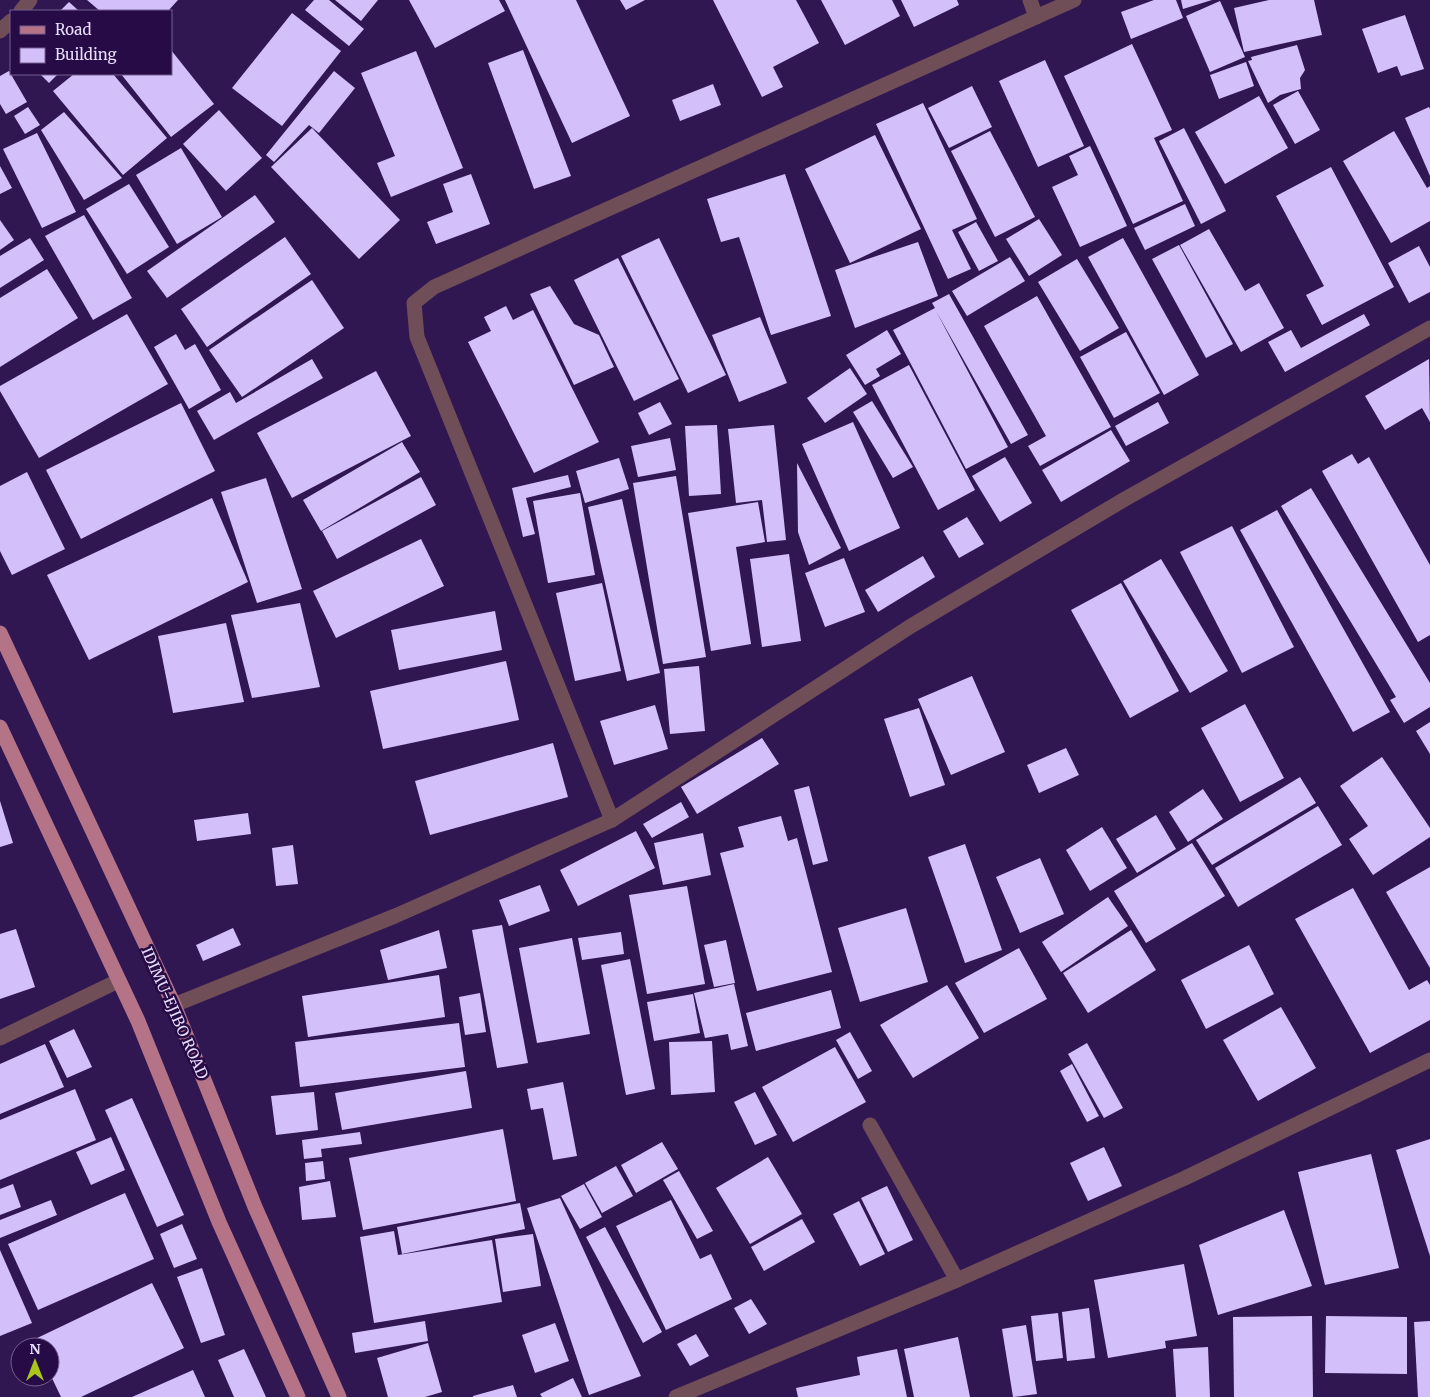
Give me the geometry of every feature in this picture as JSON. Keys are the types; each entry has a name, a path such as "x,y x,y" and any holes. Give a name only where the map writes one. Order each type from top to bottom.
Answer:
{"main road":[{"name":"IDIMU-EJIBO ROAD","path":"0,633 174,1005 255,1207 339,1397"},
{"path":"0,727 138,1021 219,1222 298,1397"}],"street":[{"path":"22,10 30,0"},
{"path":"1030,0 1036,17"},
{"path":"612,820 417,337 414,303 434,287 1074,0"},
{"path":"0,32 10,21"},
{"path":"174,1005 396,916 612,820 911,626 1125,499 1430,328"},
{"path":"0,1038 118,981"},
{"path":"676,1397 956,1280 1185,1178 1430,1060"},
{"path":"870,1125 956,1280"}],"building":[{"path":"87,0 178,0 169,10 99,10"},
{"path":"314,0 329,0 364,29 349,46 305,10"},
{"path":"335,0 378,0 361,21"},
{"path":"409,0 499,0 505,11 435,48"},
{"path":"505,0 576,0 630,116 572,143"},
{"path":"620,0 645,0 626,10"},
{"path":"713,0 796,0 819,43 773,67 783,87 762,97"},
{"path":"821,0 892,0 900,16 845,45"},
{"path":"901,0 957,0 959,5 914,27"},
{"path":"1154,0 1176,0 1183,18 1131,39 1121,12"},
{"path":"1181,0 1212,0 1183,9"},
{"path":"1269,0 1314,0 1322,35 1244,52 1234,8"},
{"path":"1220,1 1245,57 1210,72 1186,16"},
{"path":"69,2 78,10 61,10"},
{"path":"292,13 341,51 282,126 232,88"},
{"path":"1405,15 1424,69 1401,76 1397,66 1378,73 1362,29"},
{"path":"1132,44 1172,130 1154,138 1183,201 1133,224 1064,76"},
{"path":"1297,45 1305,70 1300,78 1301,89 1280,95 1268,103 1248,61 1252,60 1251,57"},
{"path":"523,50 571,176 534,189 488,63"},
{"path":"172,51 214,104 171,137 122,75 172,75"},
{"path":"416,51 463,168 391,197 377,163 395,156 361,73"},
{"path":"1045,60 1084,146 1038,167 999,81"},
{"path":"1246,62 1254,86 1219,99 1210,75"},
{"path":"9,71 27,102 6,114 0,104 0,76"},
{"path":"334,71 355,88 319,133 309,125 274,162 266,155"},
{"path":"41,75 57,75 49,83"},
{"path":"73,75 114,75 167,138 123,175 53,91"},
{"path":"713,84 721,105 680,121 672,100"},
{"path":"972,86 992,127 949,148 928,108"},
{"path":"1298,91 1320,130 1295,144 1273,105"},
{"path":"1259,96 1288,148 1225,184 1195,132"},
{"path":"923,103 977,219 952,230 971,269 948,279 876,124"},
{"path":"28,107 40,125 25,134 14,116"},
{"path":"1429,107 1430,109 1430,176 1405,118"},
{"path":"219,110 262,158 226,191 183,144"},
{"path":"64,112 122,178 84,200 41,130"},
{"path":"312,128 400,220 359,259 271,167"},
{"path":"1184,128 1226,211 1201,224 1159,141"},
{"path":"990,131 1035,217 995,237 951,151"},
{"path":"1394,131 1427,188 1430,186 1430,221 1391,243 1343,161"},
{"path":"37,133 76,212 42,228 3,149"},
{"path":"875,135 921,229 850,263 805,169"},
{"path":"1090,146 1127,226 1080,247 1052,187 1078,175 1069,156"},
{"path":"181,148 222,217 177,244 136,175"},
{"path":"0,166 12,188 0,194"},
{"path":"1331,167 1394,287 1322,325 1306,295 1324,286 1276,196"},
{"path":"471,174 490,224 436,244 427,222 453,212 443,184"},
{"path":"785,174 831,316 771,335 739,237 721,242 707,199"},
{"path":"129,184 169,247 127,274 86,209"},
{"path":"255,195 275,222 167,298 147,271"},
{"path":"1185,204 1195,226 1145,250 1134,228"},
{"path":"84,215 132,298 93,320 45,236"},
{"path":"1039,219 1062,255 1029,276 1006,239"},
{"path":"0,220 14,240 0,250"},
{"path":"976,222 998,261 979,271 958,232"},
{"path":"1209,229 1245,291 1259,283 1284,328 1241,352 1180,245"},
{"path":"285,237 311,274 207,347 181,309"},
{"path":"30,238 44,260 0,288 0,256"},
{"path":"659,238 726,375 688,393 621,256"},
{"path":"1123,238 1199,375 1164,395 1088,257"},
{"path":"918,242 938,296 855,328 835,270"},
{"path":"1179,245 1233,344 1206,358 1152,259"},
{"path":"1419,246 1430,267 1430,292 1409,303 1388,263"},
{"path":"1010,257 1025,281 967,316 952,291"},
{"path":"618,258 679,379 634,401 574,280"},
{"path":"1077,259 1119,328 1080,351 1038,282"},
{"path":"47,269 78,318 0,367 0,298"},
{"path":"312,280 344,328 242,397 209,350"},
{"path":"550,286 574,324 599,335 614,367 574,385 530,294"},
{"path":"949,294 1028,435 1011,444 936,311 1008,447 966,469 893,330 935,308 932,303"},
{"path":"1037,296 1111,427 1040,466 1028,446 1046,436 984,326"},
{"path":"506,306 513,320 533,310 599,442 534,473 468,342 491,331 484,317"},
{"path":"127,314 168,384 39,458 0,391 0,386"},
{"path":"1364,314 1370,325 1285,372 1268,342 1291,330 1301,348"},
{"path":"760,317 787,383 739,402 712,335"},
{"path":"887,330 901,354 876,369 880,376 865,385 846,355"},
{"path":"1126,332 1160,393 1114,418 1080,357"},
{"path":"176,334 185,350 195,344 221,390 189,409 154,347"},
{"path":"312,359 323,378 214,440 197,411 230,392 236,403"},
{"path":"1429,359 1430,422 1422,408 1385,430 1365,396"},
{"path":"909,365 975,490 938,510 872,385"},
{"path":"850,368 867,394 825,423 807,398"},
{"path":"376,371 411,436 292,498 257,433"},
{"path":"872,401 913,467 893,478 853,412"},
{"path":"660,402 672,424 649,435 638,413"},
{"path":"1158,402 1169,423 1126,446 1115,426"},
{"path":"181,403 215,471 81,539 46,470"},
{"path":"853,422 900,528 849,551 802,444"},
{"path":"717,425 721,494 689,496 685,426"},
{"path":"774,425 786,540 767,542 762,500 736,503 728,429"},
{"path":"1111,430 1130,461 1061,502 1042,470"},
{"path":"670,438 676,470 638,477 631,446"},
{"path":"402,442 420,472 321,531 303,500"},
{"path":"1352,454 1358,464 1369,457 1430,565 1430,635 1418,642 1322,471"},
{"path":"1005,457 1032,503 1000,522 972,476"},
{"path":"619,458 629,489 585,503 576,471"},
{"path":"797,463 841,548 809,565 798,532"},
{"path":"27,472 65,549 12,575 0,551 0,486"},
{"path":"568,475 571,487 526,498 535,534 523,537 512,488"},
{"path":"676,476 706,657 663,664 633,483"},
{"path":"421,477 436,505 337,559 322,531"},
{"path":"266,478 302,589 257,603 221,492"},
{"path":"1311,488 1430,683 1430,707 1404,723 1390,700 1396,697 1281,506"},
{"path":"580,493 595,575 548,583 533,501"},
{"path":"212,498 248,582 89,660 47,575"},
{"path":"622,499 660,673 627,681 588,507"},
{"path":"758,502 765,542 736,547 751,644 711,651 688,513"},
{"path":"1277,510 1390,712 1353,732 1240,530"},
{"path":"967,517 984,544 959,558 943,531"},
{"path":"1232,526 1294,647 1242,673 1180,552"},
{"path":"421,539 444,586 336,638 313,591"},
{"path":"789,554 801,641 762,647 750,559"},
{"path":"923,556 935,577 878,612 865,590"},
{"path":"844,558 865,612 825,627 805,573"},
{"path":"1161,559 1228,671 1190,693 1123,581"},
{"path":"602,583 621,671 575,681 556,593"},
{"path":"1121,583 1179,691 1130,718 1071,610"},
{"path":"300,603 320,687 252,698 231,615"},
{"path":"495,611 502,650 399,670 391,630"},
{"path":"226,623 244,702 173,713 158,636"},
{"path":"506,661 519,720 383,749 370,691"},
{"path":"699,666 705,731 670,734 664,669"},
{"path":"972,676 1005,752 951,775 918,699"},
{"path":"1245,704 1284,778 1240,802 1201,728"},
{"path":"655,705 668,749 614,765 600,721"},
{"path":"919,708 945,785 910,797 884,719"},
{"path":"1430,722 1430,754 1416,731"},
{"path":"762,738 779,764 697,814 681,787"},
{"path":"553,743 568,797 430,835 415,781"},
{"path":"1066,748 1079,775 1039,793 1027,765"},
{"path":"1382,757 1430,828 1430,837 1373,875 1349,839 1368,826 1340,786"},
{"path":"1300,777 1316,803 1212,865 1196,840"},
{"path":"809,786 828,861 813,865 794,790"},
{"path":"1203,789 1223,819 1188,842 1169,812"},
{"path":"0,801 13,843 0,847"},
{"path":"681,802 689,817 652,838 643,824"},
{"path":"1318,806 1342,845 1238,907 1215,868"},
{"path":"248,813 251,834 197,841 194,820"},
{"path":"1156,815 1176,849 1137,873 1116,839"},
{"path":"781,816 788,841 797,838 832,972 757,991 720,853 744,847 738,827"},
{"path":"1102,827 1127,868 1090,891 1066,850"},
{"path":"636,831 655,868 578,906 560,870"},
{"path":"703,833 711,875 663,885 654,843"},
{"path":"1192,843 1225,896 1146,943 1114,891"},
{"path":"965,844 1002,950 965,963 928,857"},
{"path":"293,845 298,884 276,886 272,848"},
{"path":"1040,858 1064,914 1020,933 996,877"},
{"path":"1430,867 1430,968 1386,892"},
{"path":"540,885 550,911 509,926 499,900"},
{"path":"687,886 705,984 647,994 629,895"},
{"path":"1353,888 1409,990 1427,980 1430,985 1430,1020 1370,1053 1295,919"},
{"path":"1108,897 1128,926 1061,972 1042,942"},
{"path":"906,908 928,982 860,1002 838,928"},
{"path":"502,925 528,1063 497,1068 472,930"},
{"path":"233,928 241,945 203,961 196,945"},
{"path":"16,929 35,987 0,999 0,934"},
{"path":"439,930 447,968 388,980 380,950"},
{"path":"1131,930 1156,970 1088,1013 1063,973"},
{"path":"621,932 624,954 582,960 578,938"},
{"path":"572,938 590,1034 537,1043 519,948"},
{"path":"726,940 735,983 714,987 704,945"},
{"path":"1249,945 1274,994 1206,1029 1181,980"},
{"path":"1019,948 1047,999 984,1033 955,983"},
{"path":"630,959 655,1089 626,1095 601,965"},
{"path":"439,975 445,1017 308,1037 302,996"},
{"path":"734,984 748,1046 731,1050 728,1034 705,1038 694,993"},
{"path":"947,985 979,1038 913,1078 880,1025"},
{"path":"831,990 841,1028 756,1051 746,1013"},
{"path":"480,993 486,1032 465,1035 459,997"},
{"path":"693,994 700,1033 654,1041 647,1002"},
{"path":"1281,1007 1316,1068 1258,1101 1223,1040"},
{"path":"459,1023 465,1067 300,1087 295,1042"},
{"path":"74,1029 92,1067 67,1078 49,1041"},
{"path":"850,1032 872,1071 858,1079 836,1040"},
{"path":"712,1041 715,1092 671,1095 669,1042"},
{"path":"1087,1043 1123,1108 1104,1118 1068,1054"},
{"path":"45,1044 64,1087 0,1114 0,1064"},
{"path":"835,1047 866,1102 793,1142 762,1087"},
{"path":"1072,1064 1099,1116 1087,1122 1060,1071"},
{"path":"466,1071 472,1108 342,1130 335,1093"},
{"path":"563,1082 577,1156 553,1160 543,1108 531,1110 527,1089"},
{"path":"75,1089 96,1140 0,1180 0,1120"},
{"path":"314,1092 318,1130 276,1135 271,1096"},
{"path":"755,1092 777,1135 755,1145 734,1102"},
{"path":"132,1098 184,1215 157,1227 105,1110"},
{"path":"503,1129 516,1201 363,1230 349,1158"},
{"path":"360,1132 362,1144 321,1149 322,1157 304,1159 302,1140"},
{"path":"111,1137 125,1170 91,1185 76,1152"},
{"path":"1430,1139 1430,1256 1396,1150"},
{"path":"662,1142 678,1169 636,1193 621,1165"},
{"path":"1104,1147 1122,1186 1088,1201 1070,1163"},
{"path":"1371,1154 1399,1268 1325,1285 1298,1172"},
{"path":"768,1157 802,1214 750,1244 716,1188"},
{"path":"323,1161 325,1179 306,1181 305,1163"},
{"path":"616,1166 633,1196 602,1213 585,1183"},
{"path":"679,1171 713,1231 697,1239 663,1180"},
{"path":"330,1181 336,1217 302,1220 299,1187"},
{"path":"13,1184 21,1207 0,1215 0,1189"},
{"path":"584,1184 602,1217 580,1229 561,1196"},
{"path":"887,1186 913,1240 888,1252 861,1198"},
{"path":"125,1193 154,1259 38,1310 8,1244"},
{"path":"560,1198 641,1376 589,1395 527,1208"},
{"path":"51,1200 57,1215 0,1238 0,1220"},
{"path":"671,1200 700,1259 711,1254 732,1299 666,1330 616,1226"},
{"path":"859,1201 885,1254 860,1266 833,1214"},
{"path":"520,1203 525,1229 402,1254 397,1227"},
{"path":"1284,1210 1312,1286 1218,1315 1199,1245"},
{"path":"802,1219 815,1242 764,1271 751,1247"},
{"path":"182,1224 197,1259 174,1268 160,1234"},
{"path":"605,1227 662,1332 643,1343 586,1237"},
{"path":"394,1231 398,1255 492,1240 502,1302 374,1323 360,1237"},
{"path":"533,1234 541,1286 503,1292 495,1239"},
{"path":"0,1250 32,1323 0,1336"},
{"path":"1184,1264 1197,1336 1165,1341 1166,1348 1108,1358 1094,1280"},
{"path":"202,1268 225,1335 201,1343 177,1277"},
{"path":"152,1283 184,1348 81,1397 61,1397 56,1387 60,1387 60,1337 39,1337"},
{"path":"751,1299 767,1324 749,1334 734,1308"},
{"path":"1089,1308 1095,1358 1067,1361 1062,1312"},
{"path":"1058,1313 1063,1358 1036,1361 1031,1316"},
{"path":"1312,1316 1313,1397 1234,1397 1233,1317"},
{"path":"1326,1316 1407,1317 1407,1374 1325,1373"},
{"path":"425,1321 428,1341 355,1353 352,1333"},
{"path":"1430,1321 1430,1397 1418,1397 1414,1322"},
{"path":"555,1323 569,1361 535,1373 522,1335"},
{"path":"1026,1325 1037,1394 1013,1397 1002,1329"},
{"path":"696,1334 709,1356 690,1366 677,1344"},
{"path":"958,1337 970,1397 914,1397 904,1349"},
{"path":"428,1343 442,1392 425,1397 388,1397 377,1358"},
{"path":"1208,1347 1210,1397 1176,1397 1173,1349"},
{"path":"244,1349 266,1397 234,1397 218,1360"},
{"path":"897,1349 907,1397 798,1397 796,1388 860,1375 857,1357"},
{"path":"193,1370 205,1397 132,1397"},
{"path":"573,1378 582,1397 542,1397 540,1394"},
{"path":"513,1385 517,1397 473,1397 473,1396"}]}
